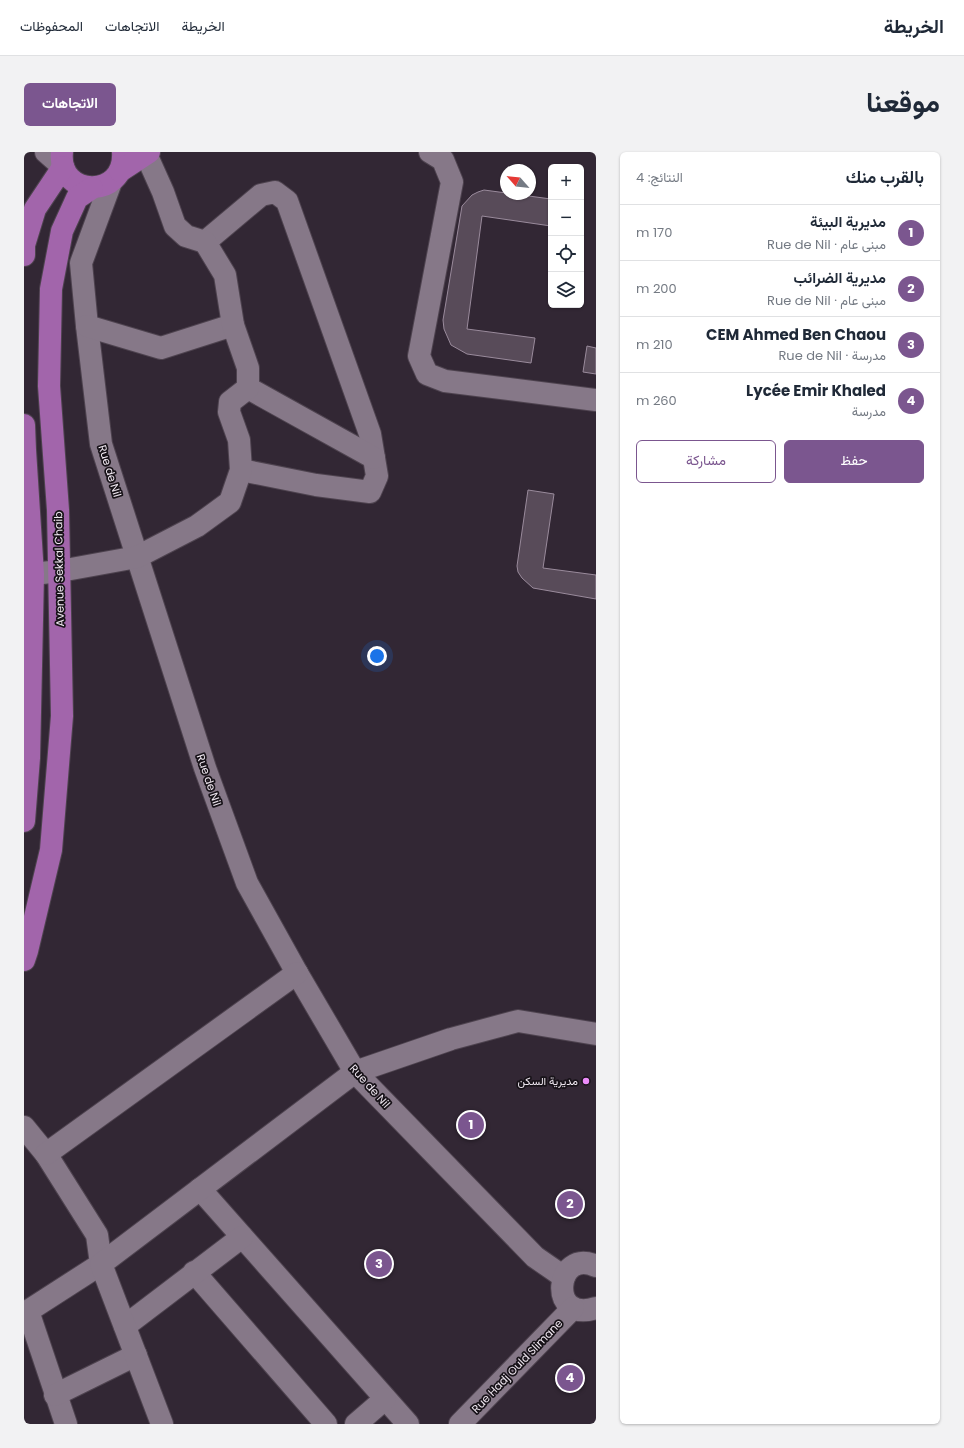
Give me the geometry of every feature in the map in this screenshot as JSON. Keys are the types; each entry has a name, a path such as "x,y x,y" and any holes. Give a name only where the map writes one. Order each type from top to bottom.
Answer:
{"main road":[{"name":"Avenue Sekkal Chaib","path":"24,960 51,850 62,716 58,510 49,386 51,289 62,231 77,198 112,173 148,153"},
{"path":"62,160 68,176 74,182 83,186 112,173"},
{"path":"24,255 24,245 36,209 62,160"},
{"path":"24,425 29,574 24,821"}],"street":[{"path":"46,152 62,160"},
{"path":"430,152 443,160 452,182 419,356 427,374 444,381 596,400"},
{"path":"148,153 175,226 186,236 204,242 225,275 233,326 248,368 248,388"},
{"name":"Rue de Nil","path":"112,173 81,263 101,444 205,768 247,883 297,973 355,1072 534,1257 564,1277"},
{"path":"204,242 262,195 274,192 287,201 370,434 376,476 370,492 316,485 241,470"},
{"path":"87,326 161,348 233,326"},
{"path":"248,388 374,458"},
{"path":"29,574 60,571 137,557 197,526 230,502 241,470 239,440 229,412 230,402 248,388"},
{"path":"46,1154 297,973"},
{"path":"66,1424 28,1311 101,1264 355,1072 450,1039 518,1021 596,1034"},
{"path":"24,1127 46,1154 97,1235 101,1264 162,1424"},
{"path":"200,1189 408,1424"},
{"path":"125,1326 194,1272 242,1237"},
{"path":"595,1264 579,1264 571,1268 566,1273 562,1281 561,1289 567,1303 573,1308 581,1311 588,1311 596,1308"},
{"path":"194,1272 326,1424"},
{"name":"Rue Hadj Ould Slimane","path":"460,1424 573,1308"},
{"path":"55,1395 136,1355"},
{"path":"356,1424 386,1399"}],"building":[{"path":"484,190 500,192 500,200 536,200 536,197 548,199 548,226 482,216 467,329 535,338 531,363 467,354 451,345 444,329 443,320 462,206 472,195"},
{"path":"587,346 596,348 596,374 583,372"},
{"path":"528,490 554,494 543,568 596,575 596,599 533,588 518,572 517,566"}],"place":[{"name":"مديرية السكن","path":"586,1081"},
{"name":"مديرية البيئة","path":"471,1125"},
{"name":"مديرية الضرائب","path":"570,1204"},
{"name":"CEM Ahmed Ben Chaou","path":"379,1264"},
{"name":"Lycée Emir Khaled","path":"570,1378"}]}
